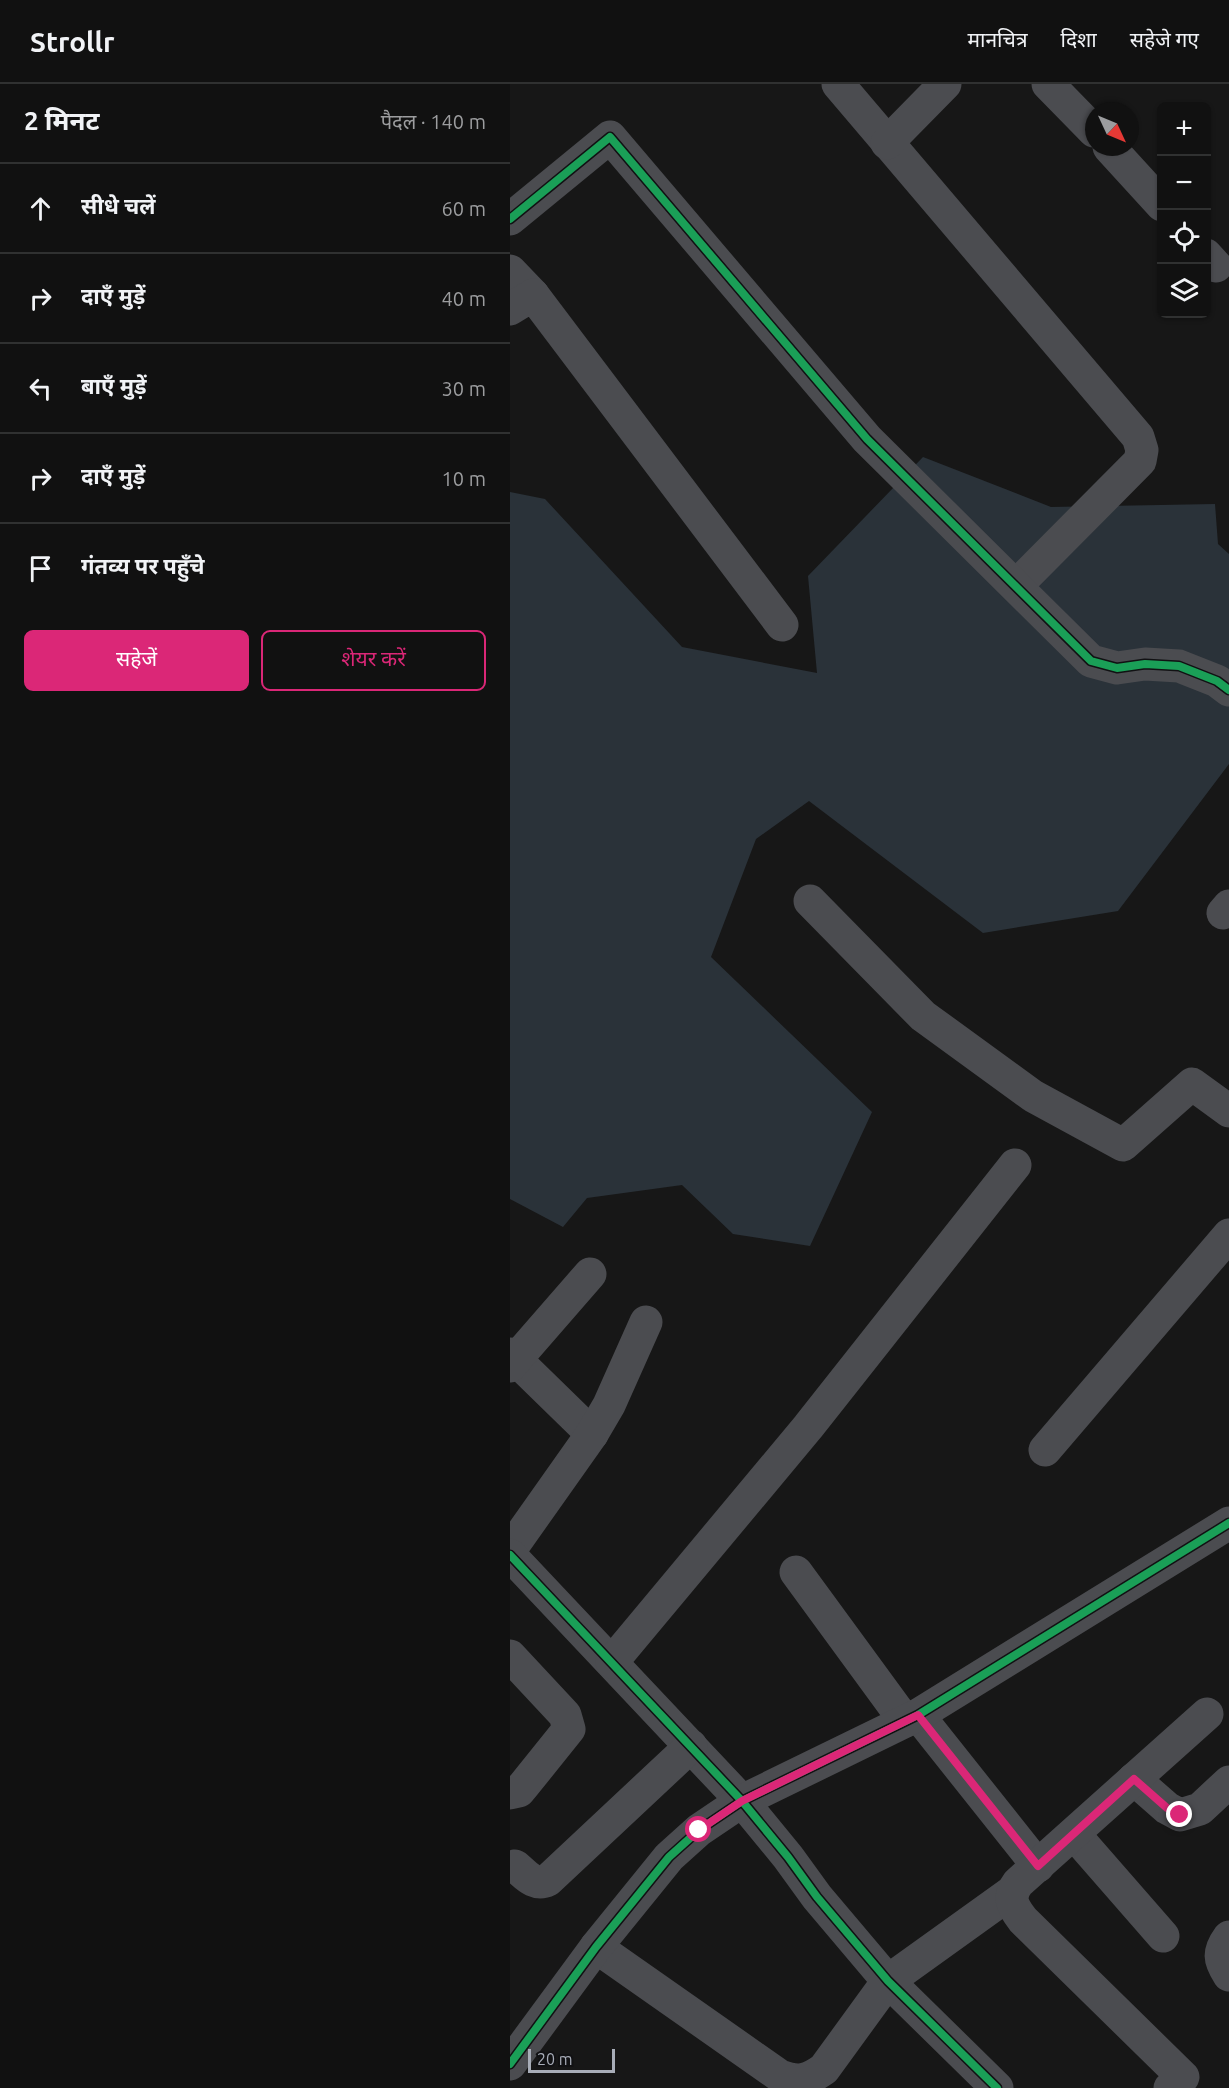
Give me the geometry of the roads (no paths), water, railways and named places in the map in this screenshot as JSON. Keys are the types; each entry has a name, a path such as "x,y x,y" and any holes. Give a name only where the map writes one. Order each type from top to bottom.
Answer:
{"street":[{"path":"838,84 1138,438 1142,450 1140,460 1016,586"},
{"path":"888,143 945,84"},
{"path":"1069,91 1085,117"},
{"path":"510,219 610,137 867,439 1091,661 1117,668 1145,664 1179,666 1217,681 1229,690"},
{"path":"1116,156 1157,201"},
{"path":"510,271 522,302 782,625"},
{"path":"810,902 923,1016 1033,1096 1123,1145 1192,1084 1229,1111"},
{"path":"612,1662 808,1427 1016,1165"},
{"path":"1045,1450 1229,1235"},
{"path":"590,1274 512,1360 592,1434"},
{"path":"510,1550 592,1434 609,1405 646,1322"},
{"path":"510,2064 596,1947 669,1857 699,1830 742,1801 912,1718 1229,1522"},
{"path":"510,1555 742,1801 817,1897 888,1981 996,2088"},
{"path":"796,1572 912,1718 1038,1866"},
{"path":"510,1656 565,1715 569,1729 519,1791 510,1793"},
{"path":"596,1947 780,2076 796,2082 810,2079 824,2069 888,1981 1012,1892 1207,1714"},
{"path":"515,1866 533,1882 549,1881 691,1746"},
{"path":"1134,1779 1167,1808 1180,1815 1200,1809 1229,1782"},
{"path":"1074,1833 1163,1936"},
{"path":"1012,1892 1011,1900 1023,1920 1183,2084"},
{"path":"1229,1937 1220,1952 1220,1962 1229,1975"}]}
